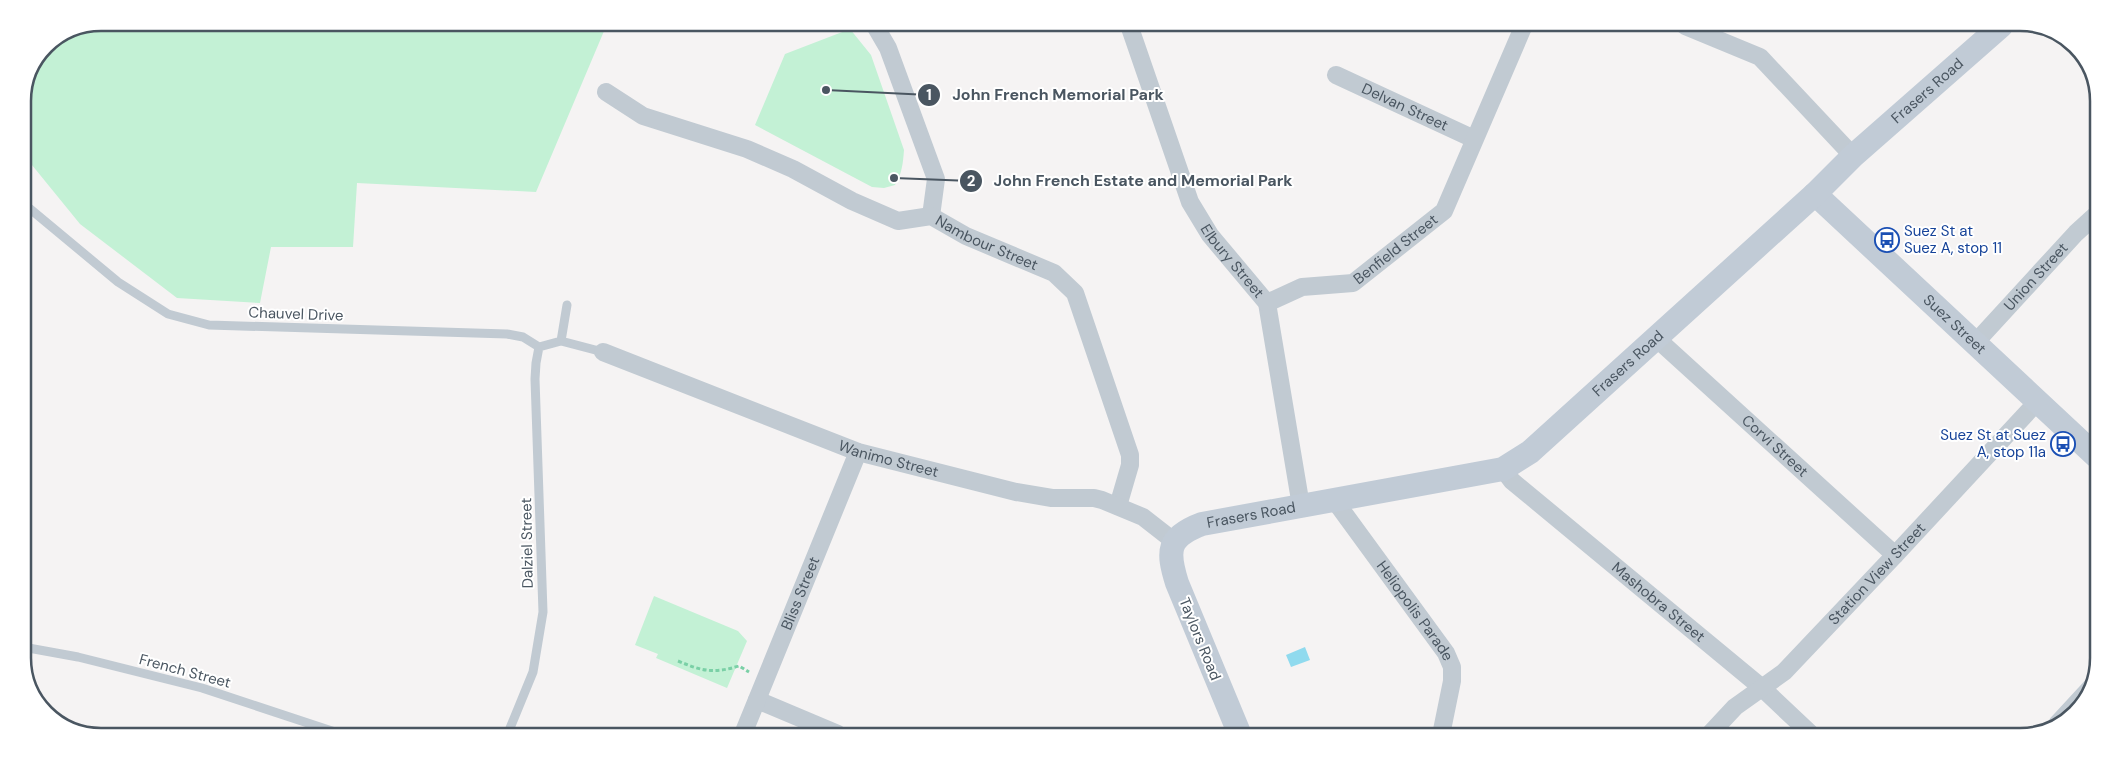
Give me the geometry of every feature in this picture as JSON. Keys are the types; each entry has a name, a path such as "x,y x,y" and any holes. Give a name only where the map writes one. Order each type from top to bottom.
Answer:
{"street":[{"path":"878,31 888,48 936,179 931,216"},
{"name":"Elbury Street","path":"1131,31 1190,202 1210,235 1267,303 1301,506"},
{"name":"Benfield Street","path":"1267,303 1302,287 1353,283 1444,211 1522,31"},
{"path":"1697,31 1760,58 1853,156"},
{"name":"Frasers Road","path":"1175,542 1183,534 1202,524 1503,469 1530,452 1815,194 1853,156 1995,31"},
{"name":"Delvan Street","path":"1336,75 1474,139"},
{"name":"Nambour Street","path":"606,92 643,116 747,148 793,169 852,201 898,221 931,216 966,236 1054,273 1075,293 1130,455 1130,465 1118,506"},
{"name":"Suez Street","path":"1815,194 1976,342 2090,451"},
{"name":"Union Street","path":"1976,342 2076,233 2090,220"},
{"name":"Corvi Street","path":"1656,337 1895,555"},
{"name":"Wanimo Street","path":"603,352 858,452 1016,492 1052,498 1094,498 1143,517 1175,542"},
{"name":"Station View Street","path":"1715,728 1735,707 1784,672 2037,402"},
{"name":"Bliss Street","path":"745,728 858,452"},
{"name":"Mashobra Street","path":"1503,469 1512,481 1761,688 1804,728"},
{"name":"Heliopolis Parade","path":"1334,501 1446,653 1452,667 1452,681 1442,728"},
{"name":"Taylors Road","path":"1175,542 1170,553 1177,583 1237,728"},
{"path":"757,700 824,728"}],"lane":[{"name":"Chauvel Drive","path":"31,210 118,282 168,314 209,325 507,334 523,338 539,347"},
{"path":"561,341 567,304"},
{"path":"539,347 561,341 603,352"},
{"name":"Dalziel Street","path":"510,728 533,672 543,612 535,379 539,347"},
{"name":"French Street","path":"31,648 78,657 202,688 323,728"}],"path":[{"path":"678,661 702,670 722,672 739,666 749,672"}],"green space":[{"path":"101,31 604,31 536,192 357,183 353,247 271,247 260,303 177,298 80,224 31,164 31,101 37,74 43,62 52,52 62,43 74,37"},
{"path":"845,31 852,31 871,55 904,150 902,168 895,185 884,188 872,187 755,125 785,54"},
{"path":"654,596 738,631 747,641 727,688 656,658 658,654 635,645"}],"water":[{"path":"1305,647 1310,660 1291,667 1286,655"}],"place":[{"name":"John French Memorial Park","path":"826,90"},
{"name":"John French Estate and Memorial Park","path":"894,178"},
{"name":"Suez St at Suez A, stop 11","path":"1887,240"},
{"name":"Suez St at Suez A, stop 11a","path":"2063,444"}]}
